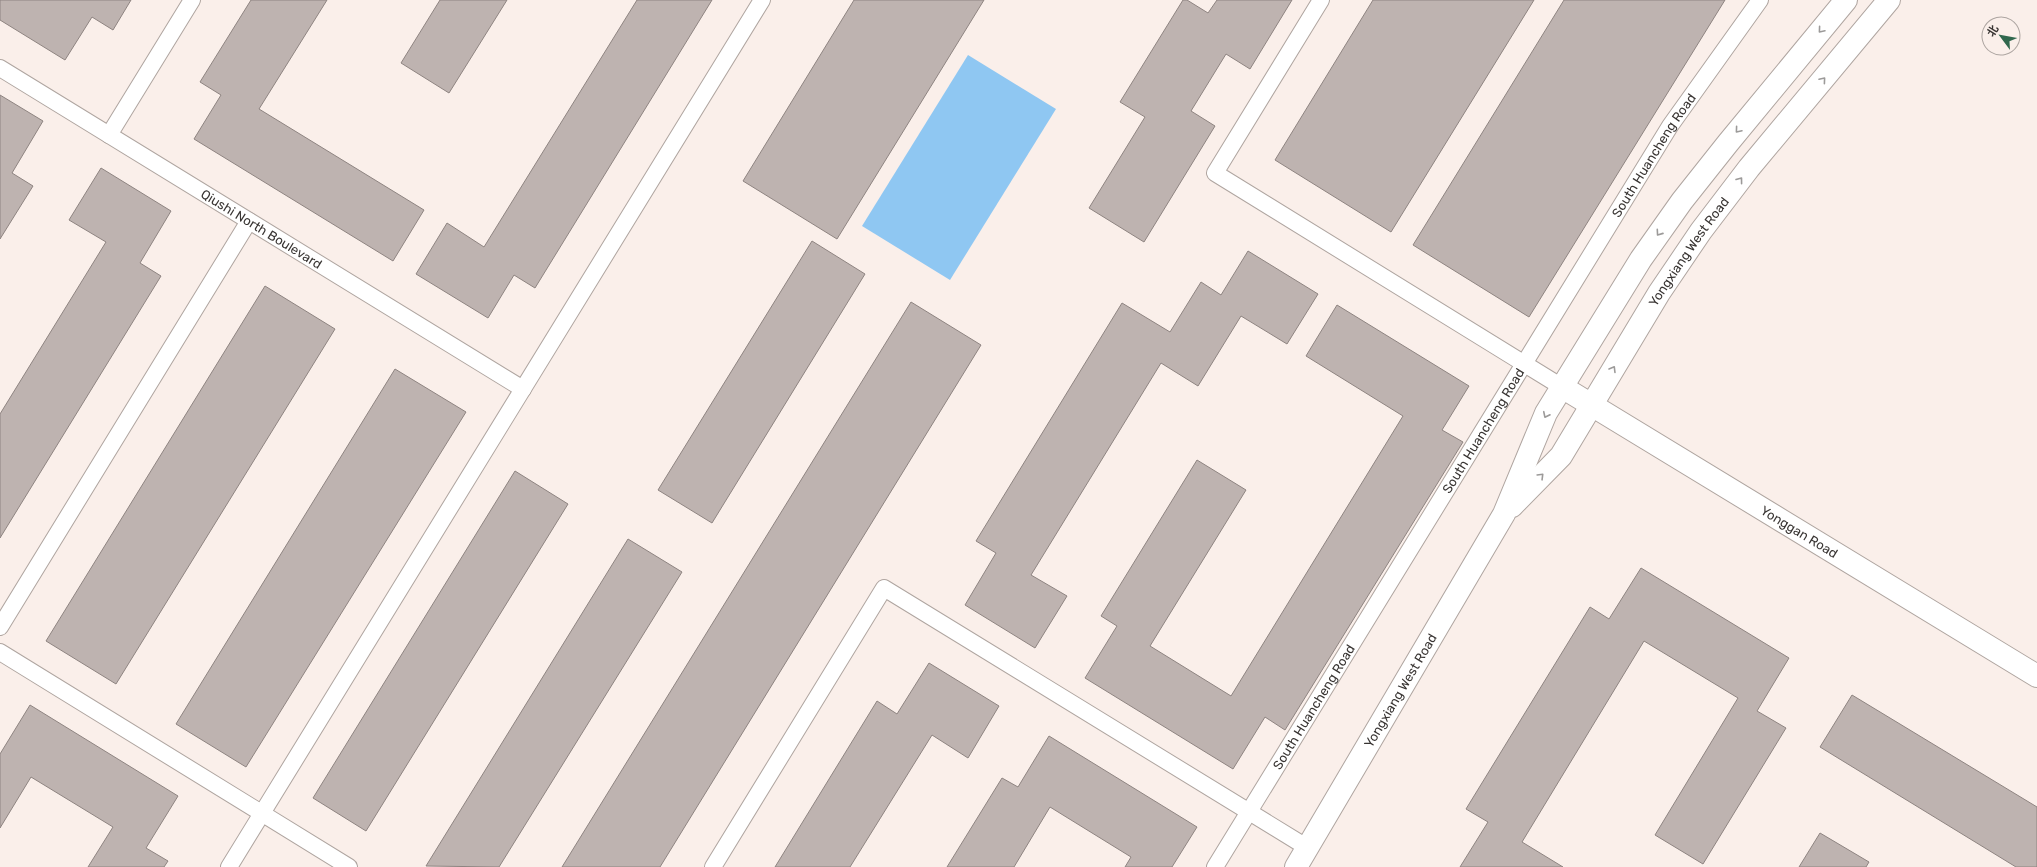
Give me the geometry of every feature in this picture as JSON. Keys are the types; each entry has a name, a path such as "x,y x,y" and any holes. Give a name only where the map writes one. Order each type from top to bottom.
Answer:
{"main road":[{"name":"Yongxiang West Road","path":"1504,514 1561,456 1659,293 1701,231 1749,168 1889,0"},
{"name":"Yongxiang West Road","path":"1296,867 1504,514 1546,413 1642,258 1682,201 1843,1"},
{"name":"Yonggan Road","path":"1562,387 2037,676"}],"lane":[{"path":"109,135 192,0"},
{"path":"229,867 762,0"},
{"path":"1321,0 1215,173 1562,387"},
{"name":"South Huancheng Road","path":"1215,867 1670,126 1760,0"},
{"name":"Qiushi North Boulevard","path":"0,68 523,389"},
{"path":"0,627 249,221"},
{"path":"713,867 884,588 1308,848"},
{"path":"0,652 349,867"}],"water":[{"path":"968,55 1056,109 950,280 862,226"}],"building":[{"path":"0,0 131,0 113,30 92,17 65,60 0,20"},
{"path":"251,0 327,0 259,109 424,210 393,261 194,139 221,95 200,82"},
{"path":"440,0 507,0 449,93 401,63"},
{"path":"637,0 712,0 535,288 514,275 488,318 416,274 447,223 484,247"},
{"path":"854,0 984,0 837,239 743,181"},
{"path":"1183,0 1187,0 1208,13 1217,0 1292,0 1250,69 1226,54 1191,111 1215,126 1144,242 1089,208 1145,117 1120,102"},
{"path":"1373,0 1534,0 1391,232 1275,160"},
{"path":"1564,0 1725,0 1529,317 1413,245"},
{"path":"0,95 43,121 12,173 33,186 0,239"},
{"path":"101,168 171,211 140,263 161,276 0,538 0,414 106,242 69,220"},
{"path":"812,241 865,274 712,523 658,490"},
{"path":"1248,251 1318,294 1287,344 1241,316 1198,386 1161,363 1031,575 1067,596 1035,648 965,605 996,553 976,541 1122,303 1170,332 1201,282 1221,295"},
{"path":"265,286 335,329 116,684 46,641"},
{"path":"911,302 981,345 660,867 562,867"},
{"path":"1337,305 1469,386 1442,430 1463,442 1285,730 1265,717 1233,769 1085,678 1117,626 1101,616 1197,460 1246,490 1150,646 1231,696 1403,416 1306,356"},
{"path":"395,369 466,412 246,767 176,724"},
{"path":"515,471 568,504 366,831 313,798"},
{"path":"628,539 682,572 499,867 426,866"},
{"path":"1641,568 1789,658 1757,711 1786,728 1703,864 1655,835 1738,698 1644,641 1522,842 1563,867 1460,867 1488,822 1466,809 1590,607 1609,619"},
{"path":"929,663 999,706 968,758 932,735 850,867 775,867 877,701 897,714"},
{"path":"1852,695 2037,807 2037,867 2016,867 1820,747"},
{"path":"30,705 178,796 146,848 168,861 164,867 88,867 113,827 31,777 0,828 0,754"},
{"path":"1049,736 1197,827 1172,867 1125,867 1131,857 1050,807 1014,867 947,867 1002,778 1018,787"},
{"path":"1820,833 1869,862 1866,867 1799,867"}]}
